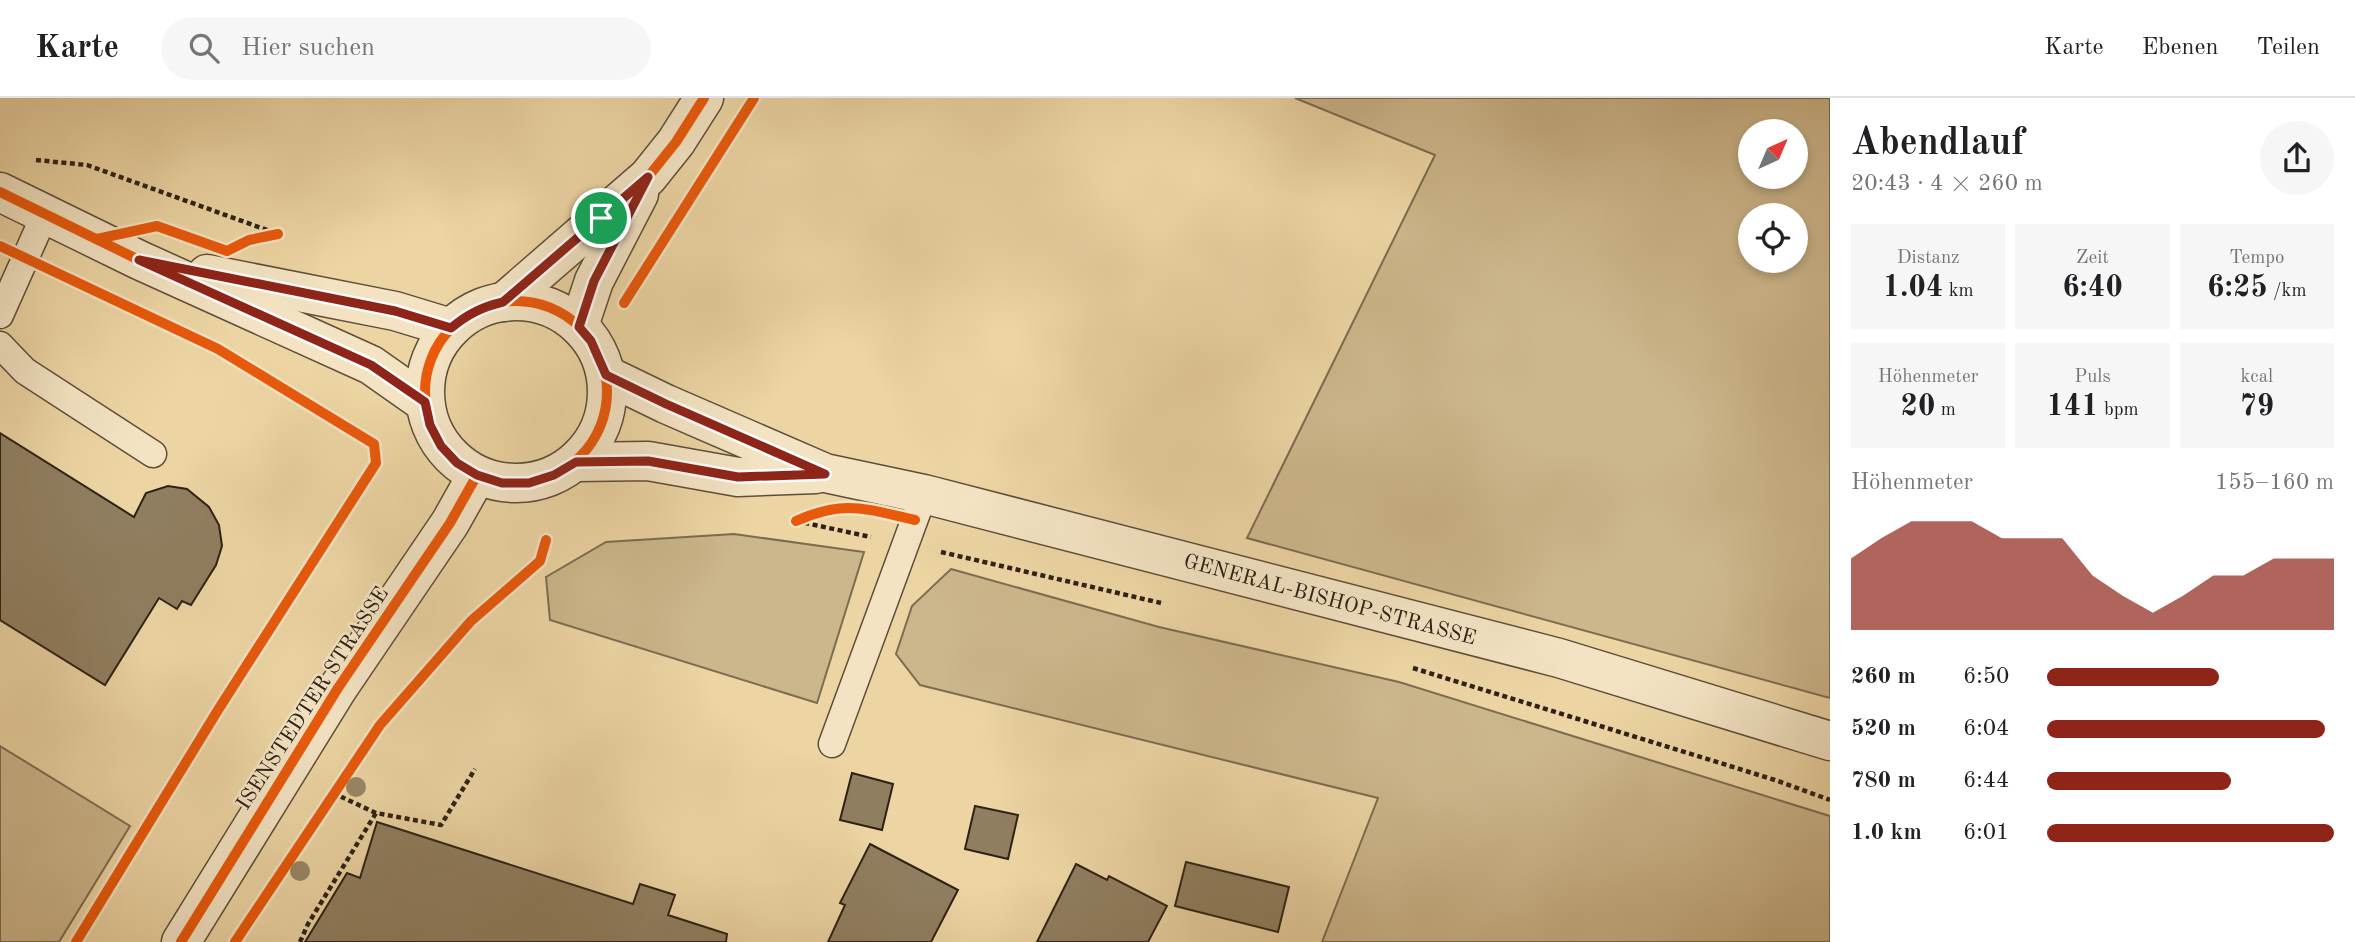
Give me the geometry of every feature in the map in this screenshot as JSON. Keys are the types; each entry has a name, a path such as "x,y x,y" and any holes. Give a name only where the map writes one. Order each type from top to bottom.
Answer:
{"street":[{"path":"503,302 648,177 677,142 704,98"},
{"path":"579,327 594,281 648,177"},
{"path":"0,192 139,260 371,365 425,402"},
{"path":"139,260 395,311 451,328"},
{"path":"503,302 529,302 553,309 579,327 591,341 606,375 607,398 603,422 592,443 576,462 554,475 529,483 502,483 477,475 457,463 441,446 430,425 425,402 426,375 435,350 451,328 475,311 503,302"},
{"name":"GENERAL-BISHOP-STRASSE","path":"606,375 825,474 924,494 1559,658 1830,741"},
{"name":"GENERAL-BISHOP-STRASSE","path":"576,462 648,461 738,477 825,474"},
{"name":"ISENSTEDTER STRASSE","path":"181,942 338,688 450,523 477,475"}],"lane":[{"path":"0,315 45,214"},
{"path":"0,345 25,372 153,454"},
{"path":"832,744 908,544 924,494"}],"path":[{"path":"22,158 88,165 278,234"},
{"path":"259,238 278,234"},
{"path":"24,257 218,349 375,448"},
{"path":"796,521 814,514"},
{"path":"796,521 908,544 1167,605"},
{"path":"1404,666 1775,779 1830,800"},
{"path":"333,793 376,813 441,825 475,769"},
{"path":"300,942 308,924 376,813"}],"shaded area":[{"path":"1295,98 1830,98 1830,698 1247,538 1435,155"},
{"path":"734,534 864,552 817,703 550,620 546,577 606,542"},
{"path":"951,569 1159,627 1399,682 1830,816 1830,942 1322,942 1378,798 920,685 896,654 912,606"},
{"path":"0,746 130,826 59,942 0,942"}],"building":[{"path":"0,433 134,517 146,493 168,486 187,489 209,507 219,525 222,546 216,565 191,605 182,601 177,609 159,598 105,685 0,620"},
{"path":"852,773 893,784 882,830 840,820"},
{"path":"975,806 1018,815 1008,859 965,849"},
{"path":"377,822 633,904 640,884 675,895 668,915 727,934 726,942 305,942 347,873 360,878"},
{"path":"870,844 958,890 931,942 828,942 845,905 840,903"},
{"path":"1186,862 1289,887 1278,932 1175,906"},
{"path":"1076,864 1107,880 1109,876 1167,906 1148,942 1037,942"}],"cycle path":[{"path":"648,177 676,142 704,98"},
{"path":"624,303 754,98"},
{"path":"0,192 139,260 395,311 451,328"},
{"path":"97,239 157,226 227,251 249,240 278,234"},
{"path":"0,246 218,349 374,444 376,463 218,710 76,942"},
{"path":"516,301 551,308 567,316 580,328 592,341 600,357 607,392 600,427 592,443 580,456 567,468 551,476 516,483 481,476 465,468 452,456 440,443 432,427 425,392 432,357 440,341 452,328 465,316 481,308 516,301"},
{"path":"181,942 338,688 450,523 477,475"},
{"path":"796,521 813,514 842,508 868,510 915,520"},
{"path":"235,942 380,725 471,621 540,561 546,540"}],"route":[{"path":"648,177 594,281 579,327 591,341 606,375 825,474 738,477 648,461 576,462 554,475 529,483 502,483 477,475 457,463 441,446 430,425 425,402 371,365 139,260 395,311 451,328 466,315 484,306 503,302 601,218 648,177"}]}
